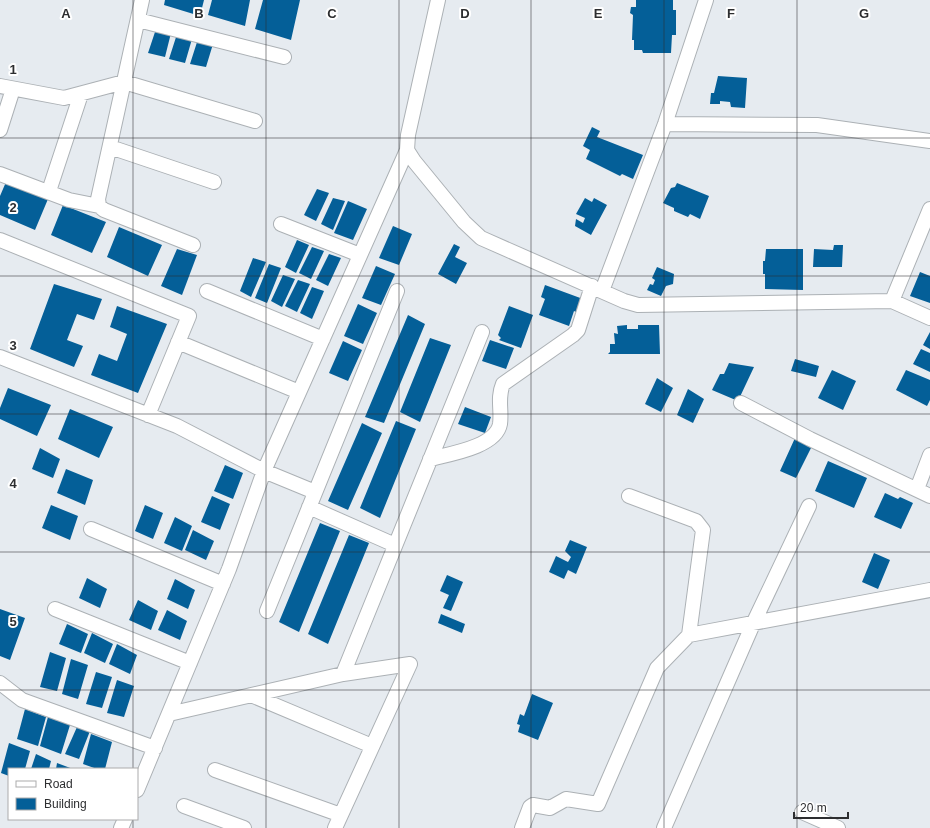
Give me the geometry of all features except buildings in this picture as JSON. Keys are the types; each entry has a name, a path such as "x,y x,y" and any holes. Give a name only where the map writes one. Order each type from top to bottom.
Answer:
{"street":[{"path":"99,206 98,199 142,0"},
{"path":"138,788 223,584 264,472 407,150 408,135 438,0"},
{"path":"430,459 474,448 493,435 498,430 500,423 499,392 503,384 578,330 665,124 706,0"},
{"path":"138,20 284,57"},
{"path":"0,130 7,87 64,98 124,82 255,121"},
{"path":"49,191 81,94"},
{"path":"665,124 823,125 930,142"},
{"path":"110,147 214,182"},
{"path":"407,150 414,162 473,232 481,238 624,301 649,306 892,301 930,318"},
{"path":"0,174 49,191 69,200 99,206 104,210 194,245"},
{"path":"892,301 926,229 930,209"},
{"path":"281,224 360,255"},
{"path":"0,240 189,316 148,415"},
{"path":"207,291 323,339"},
{"path":"267,611 397,291"},
{"path":"343,674 482,332"},
{"path":"178,342 299,392"},
{"path":"0,357 176,426 264,472 315,492"},
{"path":"741,403 810,439 930,496"},
{"path":"916,489 930,455"},
{"path":"629,496 696,521 703,530 689,636"},
{"path":"664,828 753,624 809,506"},
{"path":"309,507 395,545"},
{"path":"91,529 223,584"},
{"path":"522,828 530,807 533,805 550,808 566,799 598,804 657,668 689,636 930,590"},
{"path":"55,609 190,663"},
{"path":"169,714 343,674 410,664 338,822 215,770"},
{"path":"0,683 22,700 155,748"},
{"path":"251,695 372,746"},
{"path":"184,806 244,828"},
{"path":"802,812 838,828"}]}
